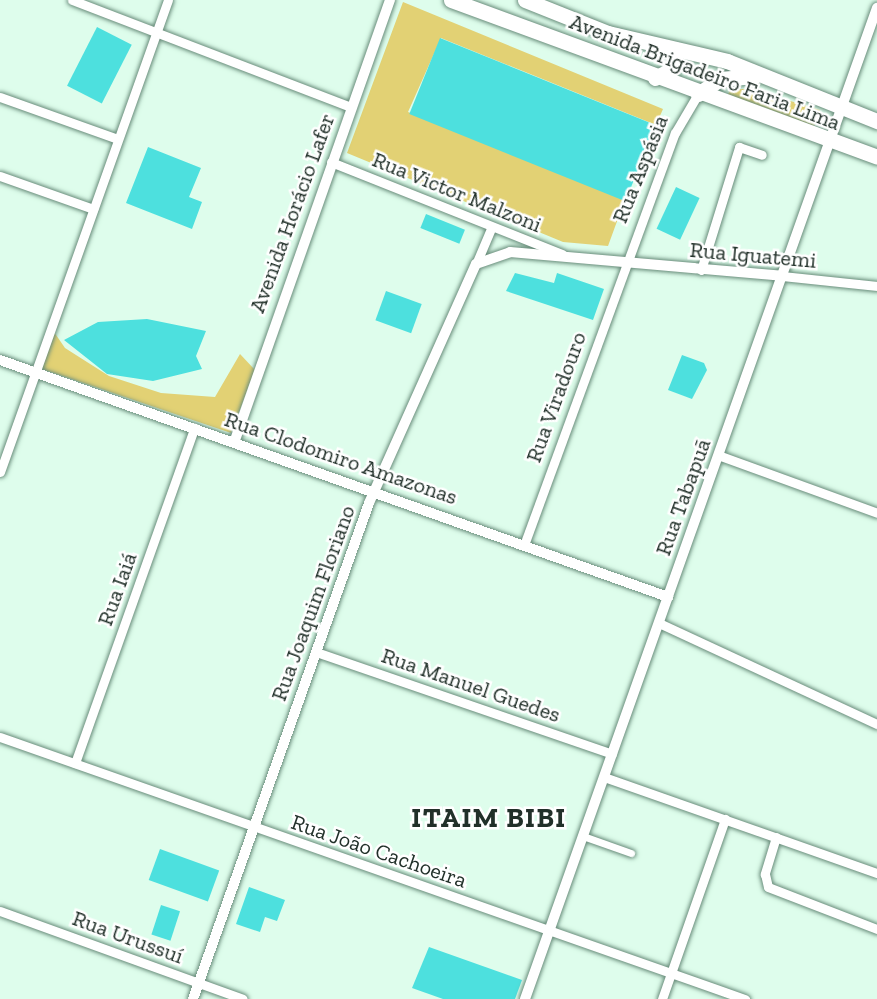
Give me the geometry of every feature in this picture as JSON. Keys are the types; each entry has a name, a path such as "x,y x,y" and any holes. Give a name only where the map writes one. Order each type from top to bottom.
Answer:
{"highway":[{"name":"Avenida Brigadeiro Faria Lima","path":"451,0 829,144 877,157"},
{"name":"Avenida Brigadeiro Faria Lima","path":"525,0 608,33 677,50 764,77 841,109 877,121"},
{"path":"655,78 672,69 677,50"},
{"path":"698,94 728,76 764,77"}],"street":[{"path":"72,0 351,107"},
{"path":"0,472 168,0"},
{"name":"Avenida Horácio Lafer","path":"235,440 331,162 390,0"},
{"name":"Rua Tabapuã","path":"525,999 877,8"},
{"name":"Rua Aspásia","path":"625,262 675,133 698,94"},
{"path":"0,97 118,139"},
{"path":"701,270 739,147 762,154"},
{"name":"Rua Victor Malzoni","path":"331,162 491,228 570,257"},
{"path":"0,176 93,209"},
{"name":"Rua Joaquim Floriano","path":"193,999 375,490 491,228"},
{"name":"Rua Victor Malzoni","path":"476,264 497,252 625,262"},
{"name":"Rua Iguatemi","path":"625,262 877,286"},
{"name":"Rua Viradouro","path":"524,545 625,262"},
{"name":"Rua Clodomiro Amazonas","path":"0,360 194,428 235,440 668,597"},
{"name":"Rua Iaiá","path":"75,763 194,428"},
{"path":"718,455 877,513"},
{"path":"658,623 877,724"},
{"name":"Rua Manuel Guedes","path":"316,652 612,754"},
{"name":"Rua João Cachoeira","path":"0,737 745,999"},
{"path":"604,777 877,873"},
{"path":"662,999 725,819"},
{"path":"583,836 631,853"},
{"path":"776,837 765,874 768,887 877,929"},
{"name":"Rua Urussuí","path":"0,910 243,999"}],"shaded area":[{"path":"403,2 663,109 656,125 441,38 408,112 627,194 608,246 563,242 347,153"},
{"path":"731,89 751,89 820,110 814,127 725,99"},
{"path":"54,332 65,348 109,376 161,393 215,397 240,354 255,370 231,433 42,369"}],"building":[{"path":"97,27 132,45 102,104 67,86"},
{"path":"440,38 656,125 625,201 409,114"},
{"path":"148,147 201,168 189,197 202,202 192,229 126,203"},
{"path":"676,187 700,198 680,240 657,229"},
{"path":"426,214 465,230 459,244 420,228"},
{"path":"515,273 554,283 557,273 604,289 593,320 506,291"},
{"path":"386,291 422,304 411,333 375,320"},
{"path":"147,319 206,331 196,356 202,369 153,381 107,374 64,340 98,322"},
{"path":"682,355 704,363 707,370 692,399 668,390"},
{"path":"160,849 219,871 208,902 149,880"},
{"path":"249,887 285,900 277,921 265,917 260,932 236,924"},
{"path":"161,905 180,911 170,941 151,934"},
{"path":"429,947 522,980 515,999 443,999 412,988"}],"district":[{"name":"ITAIM BIBI","path":"489,818"}]}
